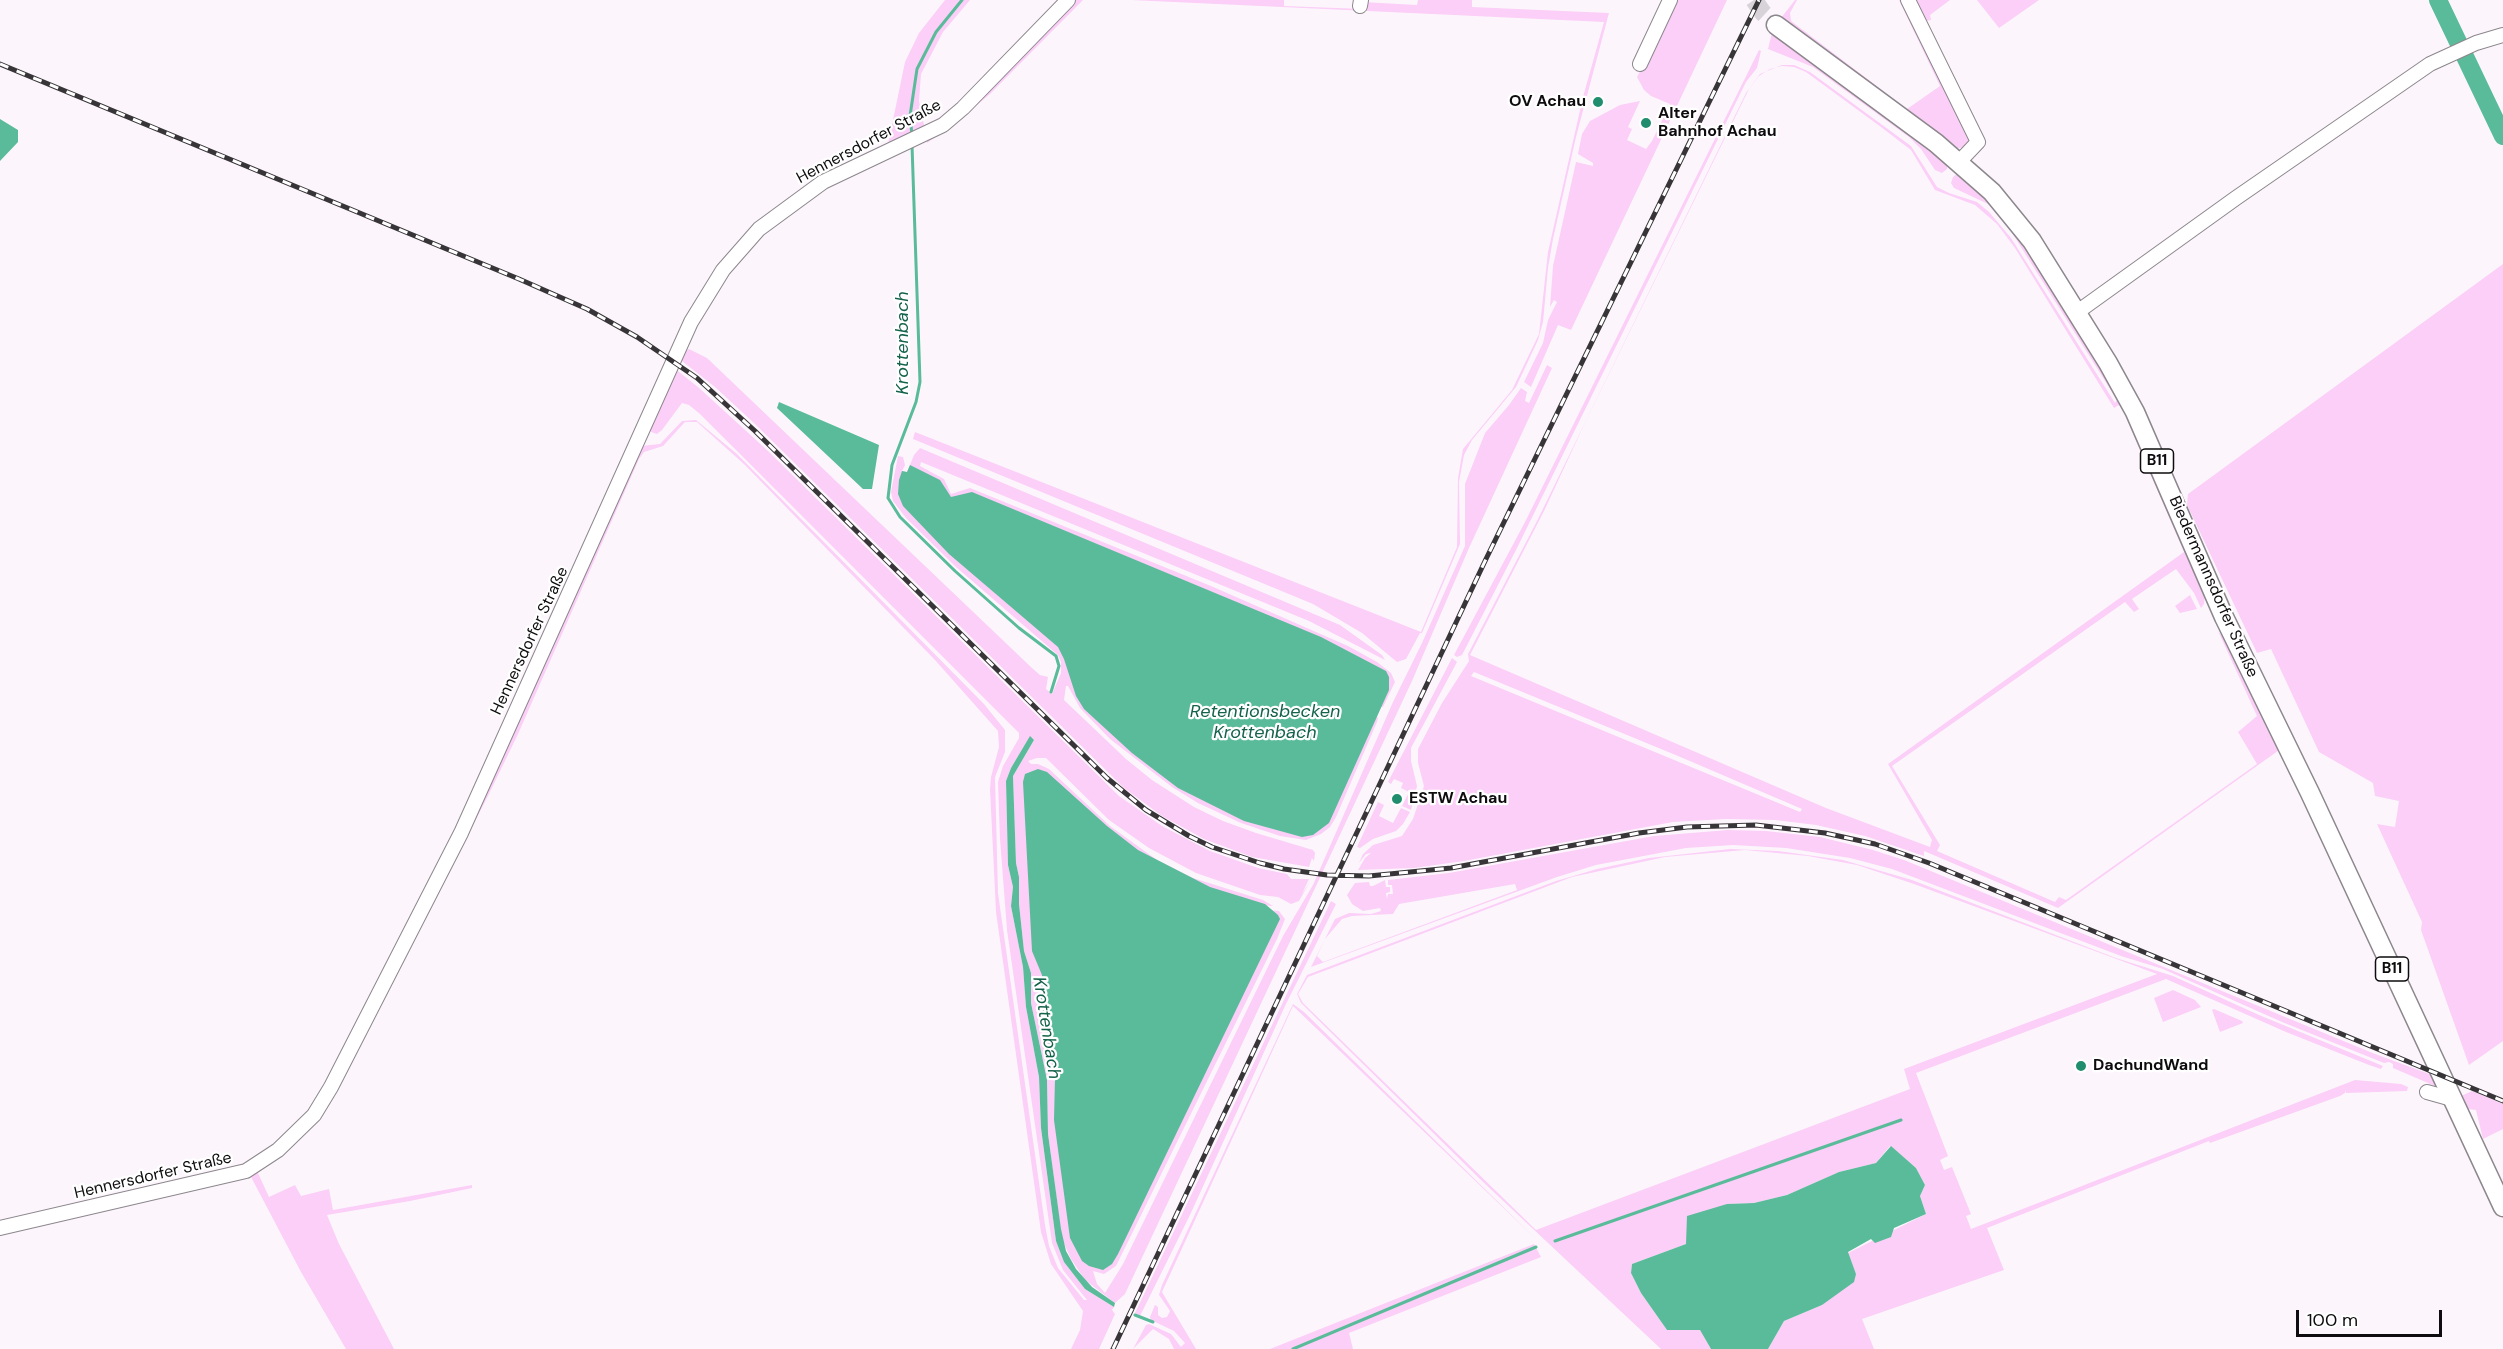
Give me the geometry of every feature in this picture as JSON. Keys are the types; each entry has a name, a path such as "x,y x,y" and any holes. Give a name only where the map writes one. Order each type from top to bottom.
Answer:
{"main road":[{"name":"B11","path":"1776,25 1959,162"},
{"name":"Biedermannsdorfer Straße","path":"1959,162 1992,192 2017,220 2135,412 2224,617 2302,776 2503,1207"}],"street":[{"name":"Hennersdorfer Straße","path":"0,1228 246,1171 278,1150 314,1115 331,1087 461,833 691,322 723,270 752,237 785,209 823,182 943,125 963,108 1068,0"},
{"path":"1640,64 1670,0"},
{"path":"1908,0 1978,142 1959,162"},
{"path":"2076,313 2236,198 2439,59 2476,43 2503,35"},
{"path":"2427,1092 2452,1099"}],"shaded area":[{"path":"945,0 970,0 943,32 921,74 919,101 925,130 888,144 905,62 919,33"},
{"path":"1076,0 1083,0 990,94 957,122 927,143 927,138 991,89"},
{"path":"1131,0 1284,0 1284,6 1363,9 1363,2 1417,5 1418,0 1472,0 1472,7 1609,13 1576,137 1553,239 1543,322 1538,340 1516,387 1472,440 1464,455 1459,482 1460,544 1422,633 1406,659 1397,662 1362,633 1313,604 913,439 915,432 1421,632 1457,547 1458,478 1463,449 1512,390 1539,334 1548,252 1583,97 1604,22"},
{"path":"1674,0 1727,0 1571,330 1558,325 1531,387 1524,382 1543,343 1548,320 1557,302 1554,300 1550,307 1553,266 1576,162 1593,166 1593,163 1578,154 1582,134 1590,121 1620,105 1640,101 1628,127 1632,129 1627,140 1646,149 1652,141 1670,104 1651,96 1644,90 1637,77 1675,6"},
{"path":"1797,0 1790,13 1791,21 1907,109 1940,86 1899,0 1904,0 1969,136 1965,147 1954,149 1781,18"},
{"path":"1913,0 1950,0 1930,15 1931,20 1923,21"},
{"path":"1977,0 2039,0 1999,28"},
{"path":"1772,33 1898,123 1947,163 1947,169 1942,173 1935,170 1921,149 1909,137 1813,67 1768,49"},
{"path":"1759,50 1761,51 1757,68 1746,82 1516,550 1462,655 1457,657 1454,655 1525,522"},
{"path":"2467,56 2473,56 2503,119 2503,131"},
{"path":"1782,65 1794,65 1810,72 1911,146 1937,187 1977,202 1989,212 2011,238 2115,403 2117,400 2009,228 1988,204 1954,188 1951,183 1953,177 1958,173 2008,217 2118,391 2205,595 2201,608 2194,593 2176,569 2132,599 2139,609 2134,612 2125,602 1892,766 1940,845 1937,851 2055,902 2059,897 2066,900 2257,764 2238,732 2257,716 2218,631 2226,641 2282,748 2058,908 1924,851 1924,856 1865,836 1816,825 1775,820 1726,819 1673,822 1464,861 1414,868 1358,870 1371,853 1366,854 1359,863 1363,854 1373,845 1402,836 1413,819 1424,786 1418,763 1418,749 1442,703 1469,661 1468,654 1537,521 1746,93 1760,74 1766,72 1759,76 1749,89 1544,511 1470,655 1826,808 1930,847 1932,840 1888,764 2184,552 2123,410 2119,405 2114,408 2015,248 1997,224 1975,205 1935,190 1911,150 1806,72 1794,67 1776,68","holes":["1474,672 1678,756 1802,809 1800,812 1471,676"]},
{"path":"2503,264 2503,1041 2469,1065 2421,930 2422,922 2377,824 2395,827 2399,801 2375,796 2373,783 2319,752 2271,649 2257,653 2187,505 2188,494"},
{"name":"Retentionsbecken Krottenbach","path":"689,349 707,358 1032,668 1040,675 1048,677 1046,689 1052,694 1061,673 1061,662 1058,655 956,567 906,518 893,501 891,492 898,456 903,457 905,465 902,471 907,472 914,455 920,448 1340,625 1382,655 1385,660 1309,621 921,462 920,466 944,479 951,494 970,488 1211,586 1348,646 1377,662 1391,673 1395,682 1383,707 1376,708 1377,722 1336,817 1330,827 1321,834 1306,840 1280,836 1241,823 1198,803 1172,787 1110,739 1080,708 1066,686 1064,700 1126,759 1152,780 1194,807 1223,821 1313,850 1314,861 1312,858 1309,867 1252,857 1204,839 1162,816 1124,788 755,424 715,387 678,358"},
{"path":"1547,365 1552,368 1469,548 1412,681 1125,1294 1115,1303 1085,1280 1071,1259 1062,1239 1048,1134 1047,1080 1031,1003 1031,973 1024,951 1016,863 1013,776 1034,740 1030,737 1011,768 1006,781 1008,865 1013,887 1011,906 1023,967 1026,1007 1039,1077 1041,1128 1056,1241 1064,1262 1085,1289 1114,1307 1112,1310 1115,1314 1099,1349 1071,1349 1080,1330 1083,1311 1051,1264 1041,1232 996,912 990,789 999,747 998,731 935,660 745,465 697,422 685,422 663,446 644,452 639,459 518,734 488,796 328,1106 318,1117 641,446 660,444 682,421 696,420 737,454 984,704 1005,730 1005,752 995,777 998,893 1045,1225 1049,1246 1058,1268 1084,1300 1087,1300 1063,1270 1052,1243 1007,930 998,782 1003,766 1019,738 1019,733 689,405 682,403 662,430 657,434 651,432 650,429 674,368 767,450 1119,796 1162,826 1210,851 1258,868 1287,874 1291,879 1309,879 1302,894 1311,880 1299,901 1291,904 1278,897 1260,895 1196,873 1149,848 1109,820 1046,758 1028,761 1049,769 1110,826 1157,860 1193,878 1263,900 1273,906 1259,905 1259,909 1279,911 1285,919 1116,1266 1104,1274 1093,1271 1097,1284 1105,1293 1123,1264 1283,936 1313,885 1393,702 1465,546 1465,484 1485,433 1521,388 1527,392 1525,401 1529,403"},
{"path":"2190,595 2197,609 2180,613 2175,606"},
{"path":"1452,658 1457,662 1411,748 1411,761 1417,786 1411,810 1402,806 1409,792 1401,788 1403,783 1394,779 1391,784 1388,782"},
{"path":"1378,802 1384,805 1379,816 1393,823 1401,808 1410,812 1396,831 1373,839 1360,848 1357,847"},
{"path":"1728,830 1766,831 1820,837 1873,850 1904,860 2375,1054 2435,1076 2436,1084 2435,1086 2393,1068 2393,1064 2389,1062 2384,1063 2282,1022 2163,969 2121,956 1892,869 1850,858 1786,848 1733,845 1686,848 1596,865 1557,877 1311,967 1335,919 1349,913 1371,914 1381,911 1380,908 1363,911 1352,904 1347,895 1355,883 1369,882 1370,886 1373,886 1385,880 1386,887 1390,887 1390,892 1386,893 1387,899 1388,894 1393,894 1392,885 1388,885 1388,880 1449,873 1654,836","holes":["1515,884 1517,890 1323,962 1317,956 1325,939 1342,919 1352,916 1393,914 1399,904"]},
{"path":"1730,849 1778,851 1843,860 1912,880 2116,958 2173,976 2259,1015 2383,1066 2381,1069 2369,1065 2286,1032 2166,979 1916,1073 1948,1156 1940,1160 1944,1170 1952,1167 1971,1214 1966,1216 1971,1229 2355,1080 2401,1084 2408,1087 2407,1091 2346,1093 2345,1090 2345,1093 2340,1096 2210,1143 2209,1141 1987,1228 2004,1270 1862,1319 1874,1349 1768,1349 1784,1321 1822,1305 1856,1274 1848,1253 1926,1214 1920,1196 1925,1185 1916,1168 1890,1146 1876,1163 1839,1172 1787,1195 1754,1203 1727,1204 1686,1244 1632,1264 1631,1273 1641,1293 1667,1330 1700,1330 1711,1349 1661,1349 1482,1181 1301,1003 1297,994 1307,975 1556,881 1597,869 1649,858","holes":["1745,850 1808,856 1857,865 1914,884 2157,974 1904,1069 1910,1089 1536,1230 1303,1003 1298,994 1308,977 1572,877 1665,857"]},
{"path":"1331,901 1336,904 1285,1006 1190,1215 1140,1316 1135,1313"},
{"path":"2173,990 2195,1000 2201,1007 2163,1022 2154,998"},
{"path":"1293,1004 1304,1012 1539,1242 1293,1006 1162,1292 1196,1349 1174,1349 1169,1339 1153,1329 1133,1349 1146,1325 1149,1324 1171,1334 1181,1347 1185,1343 1174,1331 1151,1320 1150,1317 1155,1305 1158,1307 1158,1315 1162,1318 1167,1317 1170,1311 1159,1295 1162,1285"},
{"path":"2212,1010 2243,1023 2220,1032"},
{"path":"2472,1091 2503,1104 2503,1129 2483,1139 2476,1110 2468,1109 2459,1097"},
{"path":"257,1171 269,1197 295,1185 301,1196 329,1189 333,1210 472,1185 472,1188 410,1201 327,1215 339,1244 394,1349 346,1349 301,1272 250,1175"},
{"path":"1534,1244 1541,1257 1349,1333 1353,1349 1270,1349"}],"water":[{"path":"0,119 18,130 18,142 0,161"},
{"path":"779,402 879,445 872,489 863,489 777,408"},
{"name":"Retentionsbecken Krottenbach","path":"910,465 940,480 951,497 972,492 1321,637 1386,671 1389,677 1389,690 1329,823 1313,835 1302,837 1244,821 1178,788 1132,753 1084,709 1076,696 1058,647 949,554 903,506 898,494 899,480 902,471 907,472"},
{"path":"1030,736 1034,740 1013,776 1016,863 1024,951 1031,973 1031,1003 1047,1080 1048,1134 1061,1229 1066,1251 1076,1269 1092,1287 1115,1303 1114,1307 1085,1289 1064,1262 1056,1241 1041,1128 1039,1077 1026,1007 1023,967 1011,906 1013,887 1008,865 1006,781"},
{"path":"1038,769 1047,772 1107,826 1138,850 1210,887 1265,904 1280,919 1118,1254 1112,1264 1103,1270 1089,1266 1082,1261 1070,1238 1054,1120 1055,1079 1041,999 1042,975 1032,951 1023,782 1025,774"},
{"path":"1891,1146 1916,1168 1925,1185 1920,1196 1926,1214 1894,1228 1891,1237 1875,1243 1871,1239 1848,1252 1856,1274 1854,1282 1822,1305 1784,1321 1768,1349 1711,1349 1700,1330 1667,1330 1641,1293 1631,1273 1632,1264 1686,1244 1687,1216 1727,1204 1754,1203 1787,1195 1839,1172 1876,1163"}],"waterway":[{"name":"Krottenbach","path":"912,135 910,116 917,69 936,32 962,0"},
{"path":"2438,0 2503,136"},
{"name":"Krottenbach","path":"912,145 920,382 916,402 892,465 888,498 900,517 955,571 1019,628 1056,656 1059,666 1051,692"},
{"path":"1555,1241 1901,1120"},
{"path":"1293,1349 1536,1247"},
{"name":"Krottenbach","path":"1135,1315 1153,1322"}],"tunnel":[{"path":"1754,0 1763,13 1776,25"}],"railway":[{"path":"1113,1349 1486,559 1759,0"},
{"path":"0,64 519,279 587,309 637,337 697,378 755,431 1107,778 1146,810 1212,847 1284,869 1327,875 1369,876 1451,868 1639,833 1687,827 1756,825 1825,833 1875,844 1929,863 2503,1101"}],"place":[{"name":"OV Achau","path":"1598,102"},
{"name":"Alter Bahnhof Achau","path":"1646,123"},
{"name":"ESTW Achau","path":"1397,799"},
{"name":"DachundWand","path":"2081,1066"}]}
